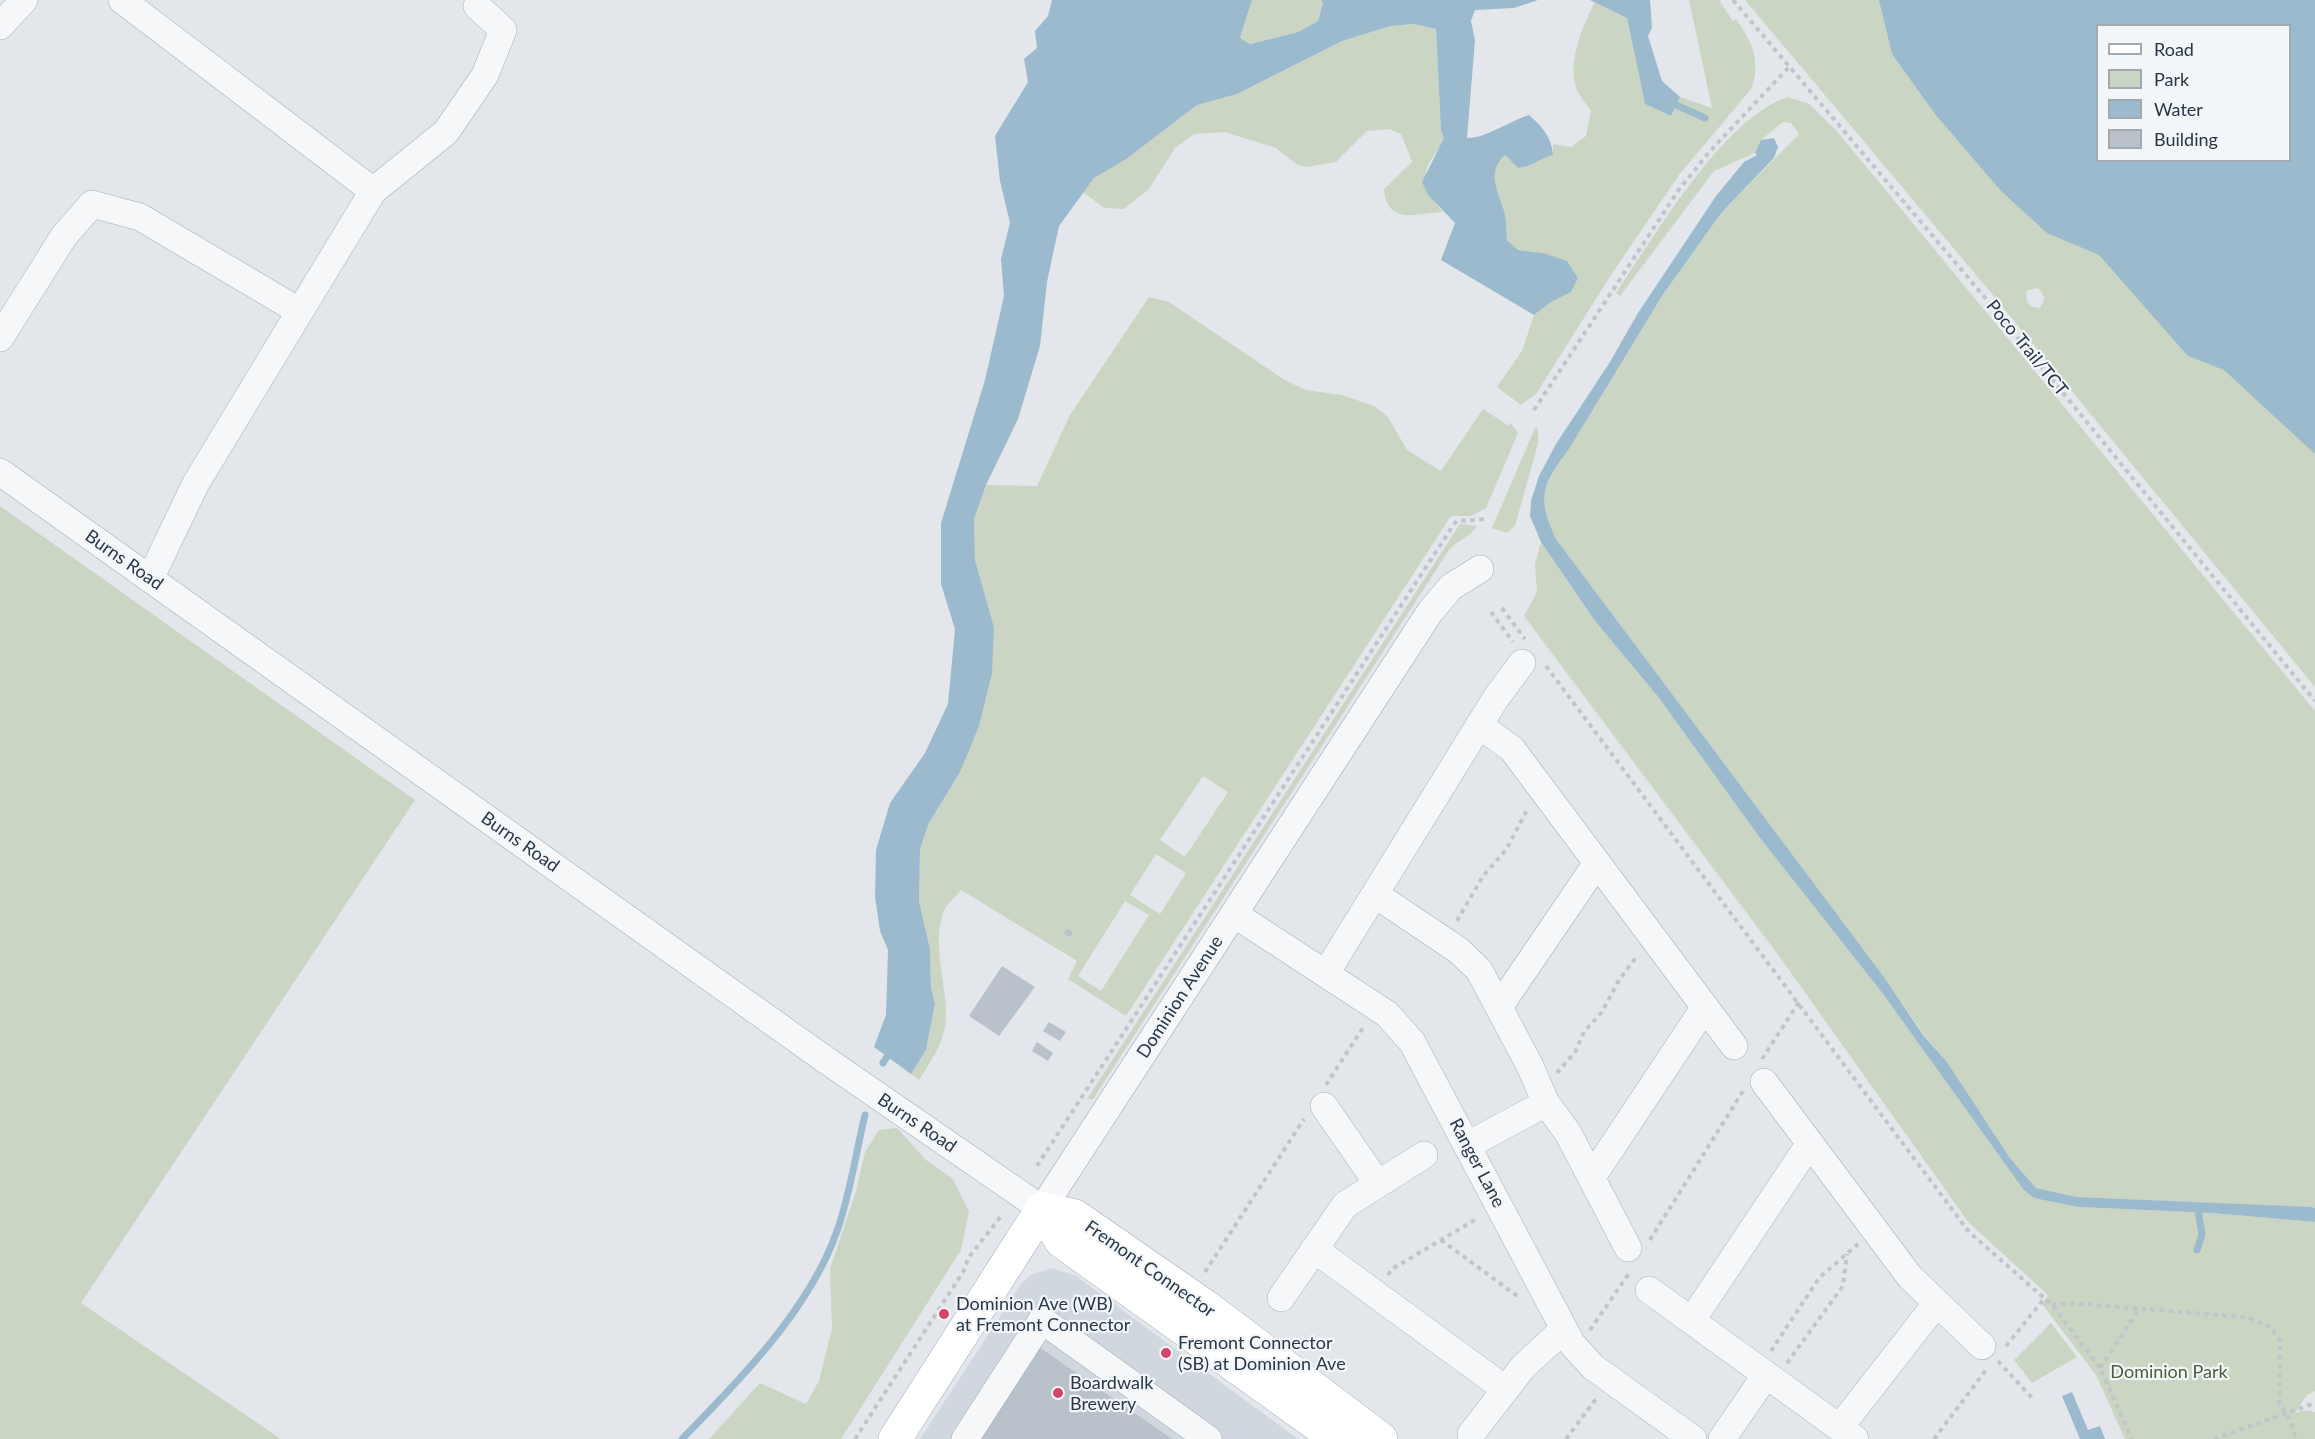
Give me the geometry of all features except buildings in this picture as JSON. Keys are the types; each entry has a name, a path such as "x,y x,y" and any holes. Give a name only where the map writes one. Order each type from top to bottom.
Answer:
{"main road":[{"name":"Dominion Avenue","path":"895,1439 1042,1209"},
{"name":"Fremont Connector","path":"1042,1209 1060,1240 1337,1439"},
{"name":"Fremont Connector","path":"1042,1209 1075,1216 1205,1306 1381,1439"}],"street":[{"path":"0,26 24,0"},
{"path":"122,0 373,191"},
{"path":"150,579 196,483 373,191 446,132 484,75 503,30 477,6"},
{"path":"0,338 64,236 92,204 140,217 299,311"},
{"name":"Burns Road","path":"0,472 839,1069 1042,1209"},
{"name":"Dominion Avenue","path":"1042,1209 1430,612 1451,587 1480,569"},
{"path":"1326,973 1479,725 1530,655"},
{"path":"1479,725 1512,749 1734,1046"},
{"path":"1499,1007 1597,862"},
{"path":"1376,895 1441,938 1472,962 1499,1007 1542,1093 1568,1133 1637,1252"},
{"name":"Ranger Lane","path":"1234,914 1388,1014 1401,1027 1412,1042 1574,1332 1578,1353 1593,1367 1693,1439"},
{"path":"1592,1177 1705,1007"},
{"path":"1758,1075 1910,1277 1989,1352"},
{"path":"1468,1144 1542,1093"},
{"path":"1317,1105 1378,1184"},
{"path":"1692,1320 1810,1143"},
{"path":"1281,1298 1345,1205 1424,1155"},
{"path":"1314,1248 1505,1389"},
{"path":"1649,1290 1848,1433 1936,1304"},
{"path":"965,1439 1042,1320 1208,1439"},
{"path":"1471,1434 1534,1354 1574,1332"},
{"path":"1722,1439 1767,1375"}],"path":[{"name":"Poco Trail/TCT","path":"1733,0 1789,67 1830,111 1987,300 2315,701"},
{"path":"1534,410 1678,191 1711,150 1789,67"},
{"path":"1037,1166 1454,524 1458,521 1488,519"},
{"path":"1502,608 1530,655 1798,1002 1969,1232 2052,1305 2100,1368 2132,1439"},
{"path":"1491,612 1500,624"},
{"path":"1441,938 1461,916 1483,876 1506,850 1524,814 1546,793"},
{"path":"1542,1093 1575,1052 1584,1032 1607,1004 1621,977 1639,955 1658,945"},
{"path":"1574,1332 1637,1252 1758,1075 1798,1002"},
{"path":"1205,1272 1317,1105 1364,1026"},
{"path":"855,1439 963,1272 969,1257 1002,1215"},
{"path":"1375,1293 1392,1269 1478,1218"},
{"path":"1767,1375 1819,1278 1875,1230"},
{"path":"1441,1240 1521,1299"},
{"path":"1767,1375 1843,1286 1847,1253"},
{"path":"2052,1305 2069,1304 2249,1318 2270,1327 2280,1340 2279,1403 2296,1439"},
{"path":"2100,1368 2139,1309"},
{"path":"1989,1352 2023,1384 2033,1399"},
{"path":"1566,1439 1596,1399"},
{"path":"2214,1439 2315,1402"}],"shaded area":[{"path":"1051,1268 1076,1276 1298,1439 920,1439 1022,1283 1031,1275"}],"green space":[{"path":"1252,0 1321,0 1323,3 1318,21 1298,32 1250,44 1240,38"},
{"path":"1689,0 1721,0 1720,2 1733,21 1736,19 1747,36 1755,60 1756,69 1752,88 1679,175 1611,275 1536,394 1521,405 1497,387 1522,351 1534,315 1551,302 1571,292 1543,253 1518,250 1507,240 1505,214 1496,189 1494,175 1496,168 1505,155 1518,168 1523,167 1553,155 1553,144 1571,147 1586,136 1591,111 1577,90 1573,69 1577,45 1595,2 1627,18 1645,104 1671,116 1680,97 1712,108"},
{"path":"1745,0 1894,0 2096,158 2096,162 2291,162 2315,115 2315,687 1992,294","holes":["2038,288 2045,298 2040,308 2032,307 2027,302 2026,291"]},
{"path":"1414,24 1436,29 1441,130 1444,138 1427,168 1425,181 1432,198 1443,212 1404,215 1397,213 1386,201 1384,189 1412,162 1401,134 1389,129 1367,131 1336,162 1306,167 1296,164 1276,148 1225,132 1194,134 1175,148 1149,189 1124,209 1104,208 1083,192 1094,178 1125,160 1197,105 1237,94 1342,41 1390,25"},
{"path":"1788,97 1809,104 1836,130 2315,711 2315,1208 2076,1197 2036,1188 2010,1158 1947,1062 1924,1035 1884,977 1556,539 1544,502 1552,473 1662,296 1722,212 1799,134 1791,123 1783,122 1761,140 1755,153 1714,171 1620,296 1616,293 1670,212 1715,153 1739,129 1764,109"},
{"path":"1149,297 1169,302 1283,379 1305,390 1342,395 1374,406 1388,417 1407,450 1441,471 1483,409 1509,426 1511,423 1518,433 1486,508 1471,516 1451,516 1126,1016 1068,979 1077,961 961,890 945,908 940,923 939,950 946,1005 945,1026 937,1050 919,1080 911,1074 926,1050 935,1005 931,988 930,949 919,901 920,849 929,823 960,772 994,627 975,560 974,519 986,485 1037,486 1070,415","holes":["1203,776 1228,792 1185,857 1160,840","1156,854 1186,873 1160,914 1130,895","1125,901 1149,915 1101,991 1078,976"]},
{"path":"1535,428 1538,429 1538,444 1515,526 1507,533 1492,528"},
{"path":"0,506 415,800 81,1303 281,1439 0,1439"},
{"path":"1460,524 1477,526 1449,550 1093,1099 1087,1099"},
{"name":"Dominion Park","path":"1541,542 1595,621 1659,698 1760,838 1883,994 2023,1189 2079,1207 2212,1213 2315,1222 2315,1391 2307,1395 2295,1413 2307,1410 2315,1412 2315,1439 2125,1439 2096,1375 2042,1304 2048,1295 1969,1223 1779,956 1524,616 1537,592 1535,564"},
{"path":"897,1128 926,1160 953,1179 969,1212 961,1250 841,1439 709,1439 760,1383 806,1404 819,1381 832,1328 830,1269 856,1191 865,1152 879,1130"},
{"path":"2051,1323 2077,1357 2032,1383 2014,1360"}],"water":[{"path":"1052,0 1252,0 1240,38 1250,44 1298,32 1318,21 1323,3 1321,0 1538,0 1514,8 1475,10 1471,21 1475,40 1467,138 1482,135 1529,115 1542,128 1551,143 1553,155 1518,168 1505,155 1496,168 1495,182 1505,214 1507,240 1518,250 1543,253 1567,261 1578,278 1571,292 1551,302 1534,315 1441,260 1455,223 1428,195 1422,182 1444,138 1441,131 1436,29 1414,24 1390,26 1342,41 1237,94 1197,105 1125,160 1094,178 1059,226 1047,282 1040,346 1018,419 986,485 974,519 975,560 994,627 992,673 979,726 960,772 929,823 920,849 919,901 930,949 931,988 935,1004 926,1050 911,1074 874,1047 886,1015 888,950 880,931 875,897 876,850 890,803 925,753 948,704 955,629 941,584 941,523 985,380 1004,296 1001,259 1010,223 1000,181 995,136 1028,82 1024,59 1037,48 1035,31 1048,16"},
{"path":"1590,0 1650,0 1652,28 1648,36 1662,81 1680,97 1671,116 1645,104 1627,18"},
{"path":"1879,0 2315,0 2315,454 2224,370 2188,356 2099,255 2047,233 2001,191 1935,114 1892,54"},
{"path":"1774,138 1778,147 1774,158 1722,212 1662,296 1552,473 1544,502 1556,539 1884,977 1923,1035 1947,1062 2010,1158 2036,1188 2076,1197 2311,1207 2315,1208 2315,1222 2212,1213 2079,1207 2034,1198 2023,1189 1883,994 1760,838 1659,698 1595,621 1541,542 1530,516 1531,501 1539,476 1556,444 1610,362 1638,313 1716,196 1744,162 1757,155 1755,153 1761,140"},
{"path":"2072,1392 2088,1430 2100,1426 2105,1439 2080,1439 2062,1396"}],"waterway":[{"path":"1676,105 1705,118"},
{"path":"883,1063 891,1050"},
{"path":"682,1439 771,1343 791,1316 825,1260 842,1217 865,1115"},
{"path":"2197,1250 2202,1234 2198,1210"}],"place":[{"name":"Dominion Ave (WB) at Fremont Connector","path":"944,1314"},
{"name":"Fremont Connector (SB) at Dominion Ave","path":"1166,1353"},
{"name":"Boardwalk Brewery","path":"1058,1393"}]}
